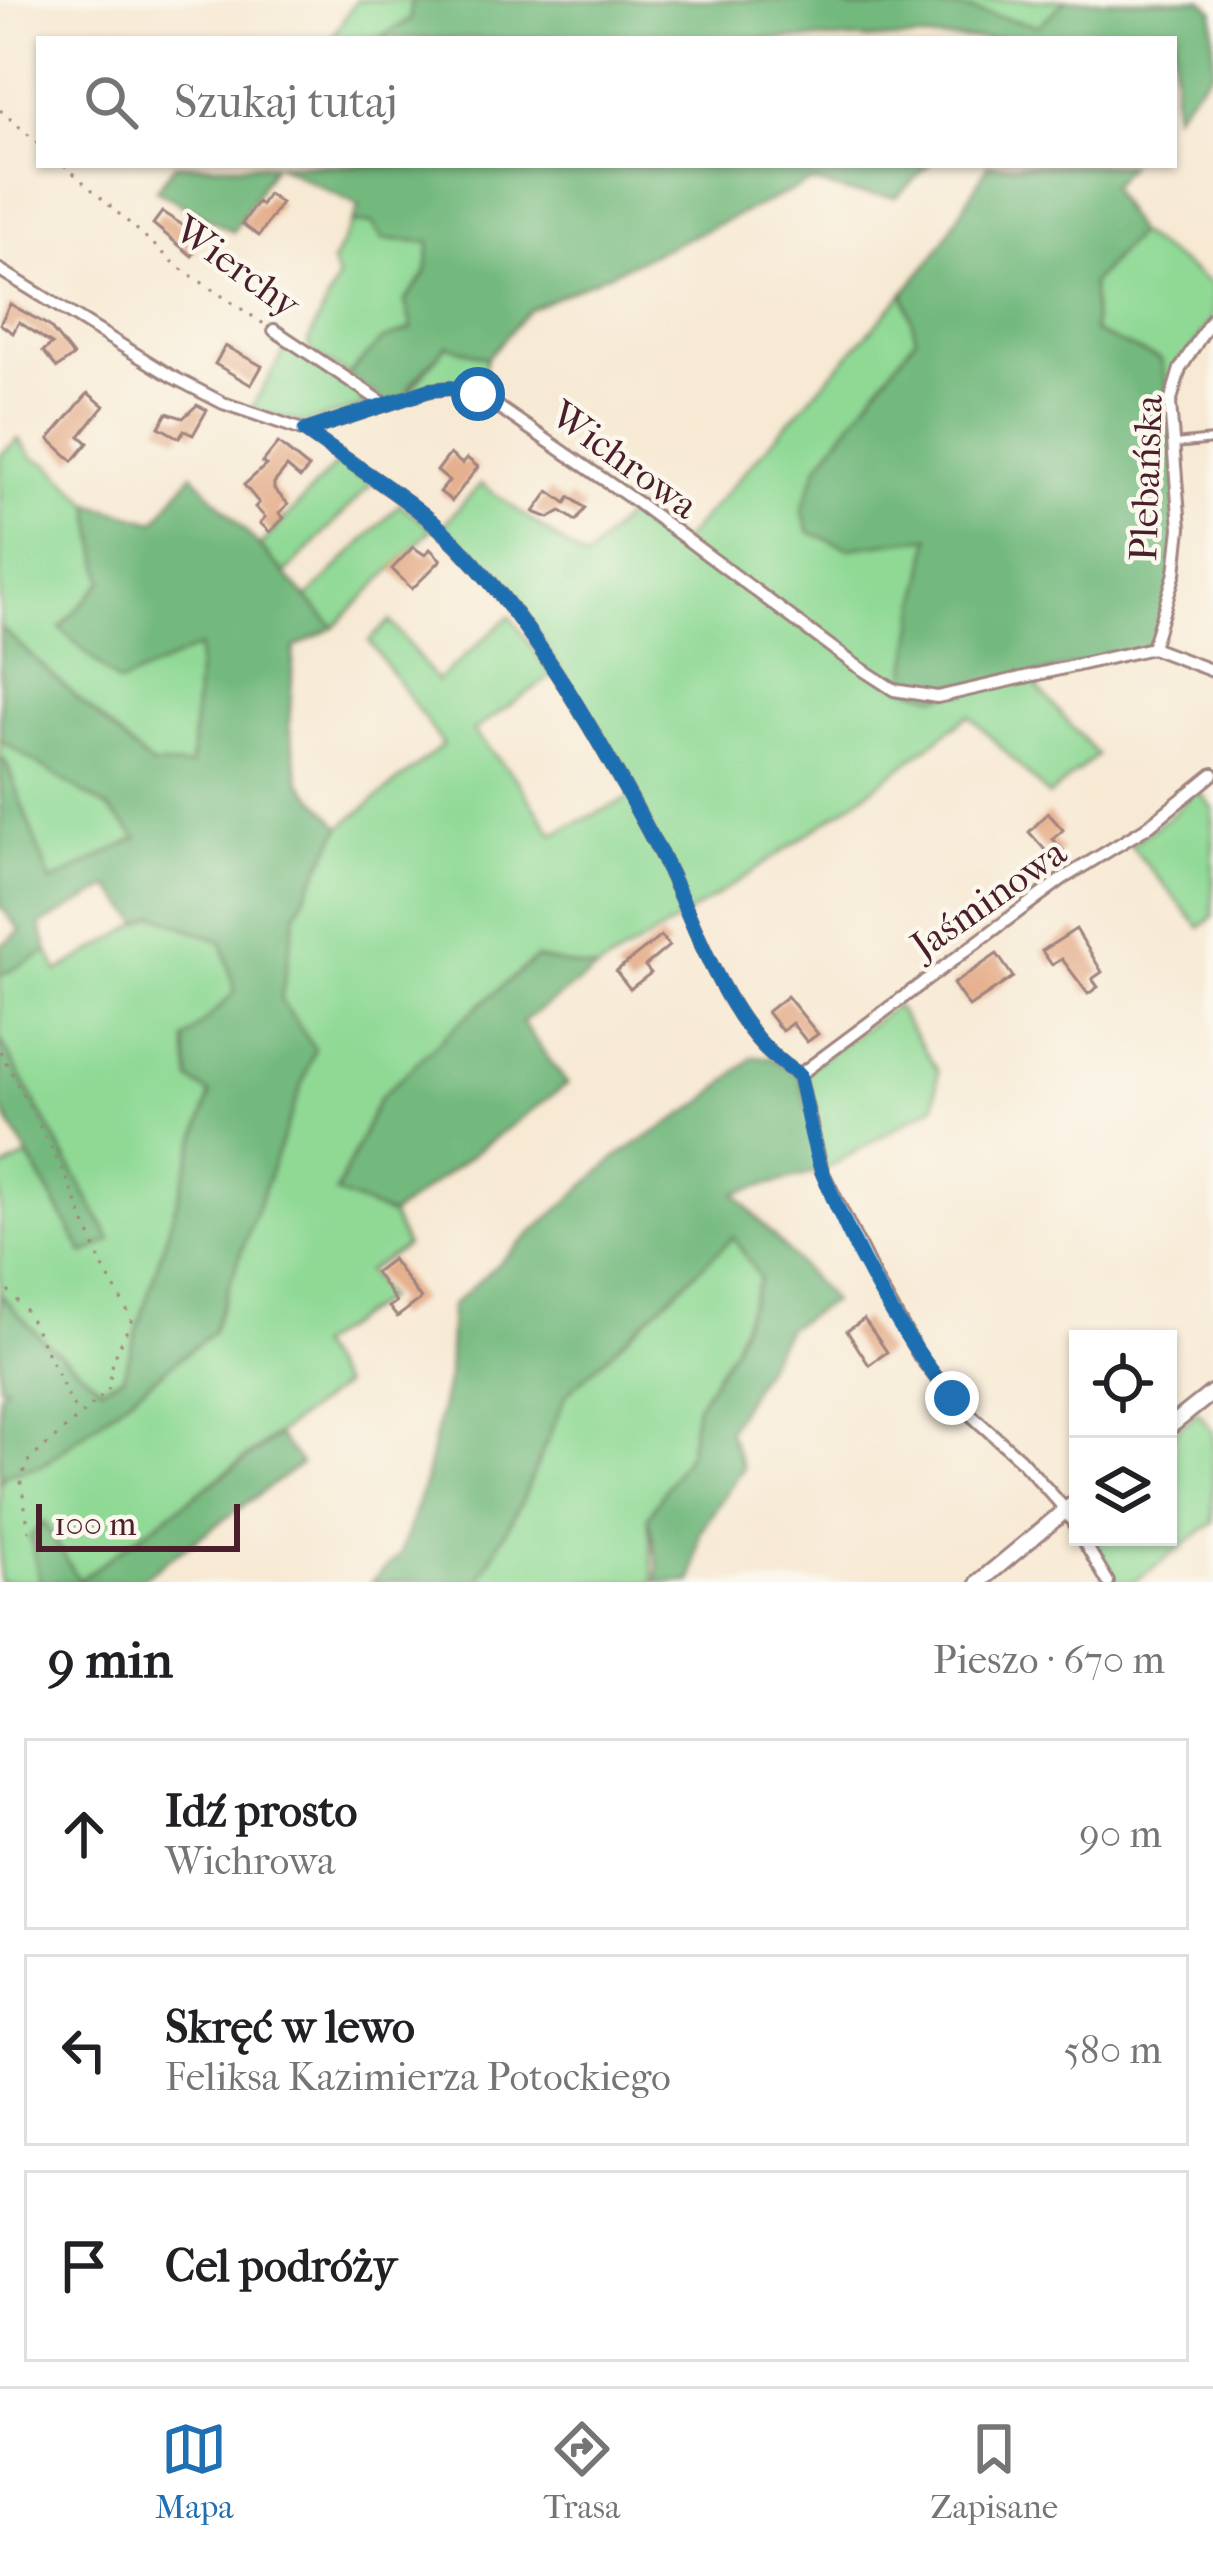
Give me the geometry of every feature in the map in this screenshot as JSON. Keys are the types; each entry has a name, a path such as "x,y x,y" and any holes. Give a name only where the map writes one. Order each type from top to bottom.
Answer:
{"street":[{"path":"0,270 171,376 223,403 305,431 434,524 507,603 564,685 656,844 738,1011 771,1058 799,1075 822,1171 920,1357 952,1398 1069,1502"},
{"name":"Plebańska","path":"1152,648 1175,572 1180,527 1170,403 1180,369 1213,317"},
{"name":"Wierchy","path":"274,330 385,404"},
{"name":"Wichrowa","path":"305,431 430,390 451,388 478,394 604,479 854,664 911,695 937,697 1152,648"},
{"path":"1152,648 1213,671"},
{"name":"Jaśminowa","path":"799,1075 1062,879 1146,828 1213,774"},
{"path":"1177,1421 1213,1391"},
{"path":"979,1582 1069,1507"},
{"path":"1087,1546 1108,1582"}],"lane":[{"path":"1172,444 1213,440"}],"path":[{"path":"0,110 36,141"},
{"name":"Wierchy","path":"67,168 180,268 274,330"},
{"path":"0,1051 66,1175 102,1266 132,1313 113,1361 108,1391 26,1463 21,1483 31,1537"},
{"path":"0,1282 27,1312 78,1417"}],"green space":[{"path":"356,0 411,0 410,20 382,36 333,36"},
{"path":"411,0 828,0 850,8 961,8 1038,26 1066,0 1202,0 1213,10 1213,69 1177,111 1177,36 382,36 410,20"},
{"path":"853,0 1066,2 1038,26 961,8 850,8"},
{"path":"173,168 272,168 233,232 156,190"},
{"path":"283,168 926,168 896,197 852,193 811,182 529,310 487,358 447,345 411,384 406,397 385,404 348,375 382,340 412,329 405,301 426,273 430,242 383,239 372,223 352,223 359,206"},
{"path":"986,168 1126,168 1110,187 1137,233 1092,283 1094,332 1161,360 1178,468 1180,526 1172,585 1152,648 937,697 904,687 930,537 848,548 809,532 802,510 818,466 916,337 904,293 937,252"},
{"path":"352,223 372,223 384,239 430,241 426,273 405,301 413,329 382,340 348,375 310,351 308,342 338,278 332,263"},
{"path":"1137,233 1213,285 1213,317 1180,369 1170,403 1161,360 1094,333 1092,283"},
{"path":"904,293 916,336 895,368 848,548 930,537 1053,671 1037,687 1097,755 1049,796 969,715 787,848 597,970 535,959 379,1099 336,1192 391,1215 406,1246 367,1271 386,1298 316,1346 342,1386 79,1581 31,1537 40,1582 0,1582 0,1484 6,1474 43,1465 212,1333 296,913 341,827 443,745 369,641 390,621 437,681 510,616 552,676 473,731 517,780 553,834 633,796 526,618 443,525 481,484 586,560 633,508 681,543"},
{"path":"447,344 487,358 479,389 447,383 408,393"},
{"path":"288,345 359,392 365,406 303,424 251,409"},
{"path":"19,439 33,458 49,464 90,504 103,581 61,628 199,647 191,766 151,765 0,627 0,455"},
{"path":"338,462 371,484 285,574 260,546"},
{"path":"192,474 334,627 294,648 289,725 300,782 341,827 296,913 281,1000 315,1049 212,1333 43,1465 6,1474 0,1484 0,1394 6,1386 0,1386 0,1294 44,1341 101,1387 123,1376 210,1094 190,1080 185,1040 235,992 222,942 155,915 140,923 110,887 40,925 48,951 0,976 0,946 21,931 0,906 0,759 6,762 51,882 137,838 109,809 0,740 0,627 151,765 191,766 199,647 119,684 60,628 103,581 90,504 155,522"},
{"path":"400,504 432,529 334,627 307,598"},
{"path":"0,740 109,809 138,838 51,882 6,762 0,759"},
{"path":"1197,789 1213,808 1213,917 1200,928 1130,845 1173,814"},
{"path":"154,915 222,942 236,992 211,1093 123,1376 101,1388 44,1341 0,1294 0,1171 28,1156 83,1253 110,1240 0,1039 0,976 48,951 57,972"},
{"path":"536,958 597,970 522,1022 567,1084 391,1215 336,1193 379,1099"},
{"path":"896,1006 938,1071 935,1105 822,1171 799,1075"},
{"path":"0,1039 111,1240 84,1254 0,1106"},
{"path":"753,1057 771,1058 799,1075 822,1171 735,1193 832,1301 787,1328 728,1430 743,1468 700,1532 692,1582 657,1582 648,1517 688,1453 696,1408 734,1346 760,1279 733,1237 566,1395 522,1501 478,1582 371,1582 399,1556 425,1482 448,1377 451,1306 619,1155 702,1103"},
{"path":"733,1237 760,1278 734,1346 696,1408 688,1453 648,1517 654,1582 478,1582 522,1501 566,1395"},
{"path":"1198,1412 1213,1432 1213,1523 1134,1582 1114,1582 1094,1546 1177,1546 1177,1430"},
{"path":"278,1436 301,1464 137,1582 40,1582 30,1537 44,1522 79,1580"}],"building":[{"path":"268,194 281,203 259,236 242,224"},
{"path":"162,212 203,238 192,256 153,224"},
{"path":"10,304 49,326 73,356 57,368 43,351 52,344 19,322 13,333 0,324"},
{"path":"225,346 262,366 251,385 215,364"},
{"path":"88,393 104,406 80,436 88,443 73,461 49,439"},
{"path":"197,405 207,410 193,435 184,430 179,438 159,427 167,413 183,418"},
{"path":"278,443 309,468 300,478 287,467 274,483 288,504 279,513 284,518 270,532 260,523 265,517 255,507 259,503 244,485 266,465 262,463"},
{"path":"450,454 462,464 467,458 478,467 452,501 440,492 449,481 437,471"},
{"path":"549,491 585,508 576,521 561,511 549,518 534,512"},
{"path":"413,547 425,555 430,549 441,560 412,589 392,569"},
{"path":"1048,813 1063,830 1053,839 1063,850 1053,859 1029,832"},
{"path":"1076,929 1102,972 1092,979 1098,987 1088,994 1062,959 1052,965 1042,951"},
{"path":"661,936 669,946 645,966 651,973 630,989 616,971"},
{"path":"997,954 1013,977 969,1007 953,984"},
{"path":"787,996 818,1034 807,1042 792,1023 782,1031 767,1012"},
{"path":"392,1259 421,1299 397,1317 389,1307 396,1302 375,1272"},
{"path":"864,1319 887,1352 869,1365 847,1331"}],"route":[{"path":"478,394 451,388 430,390 305,431 458,546 507,603 564,685 656,844 738,1011 771,1058 799,1075 822,1171 893,1312 952,1398"}]}
